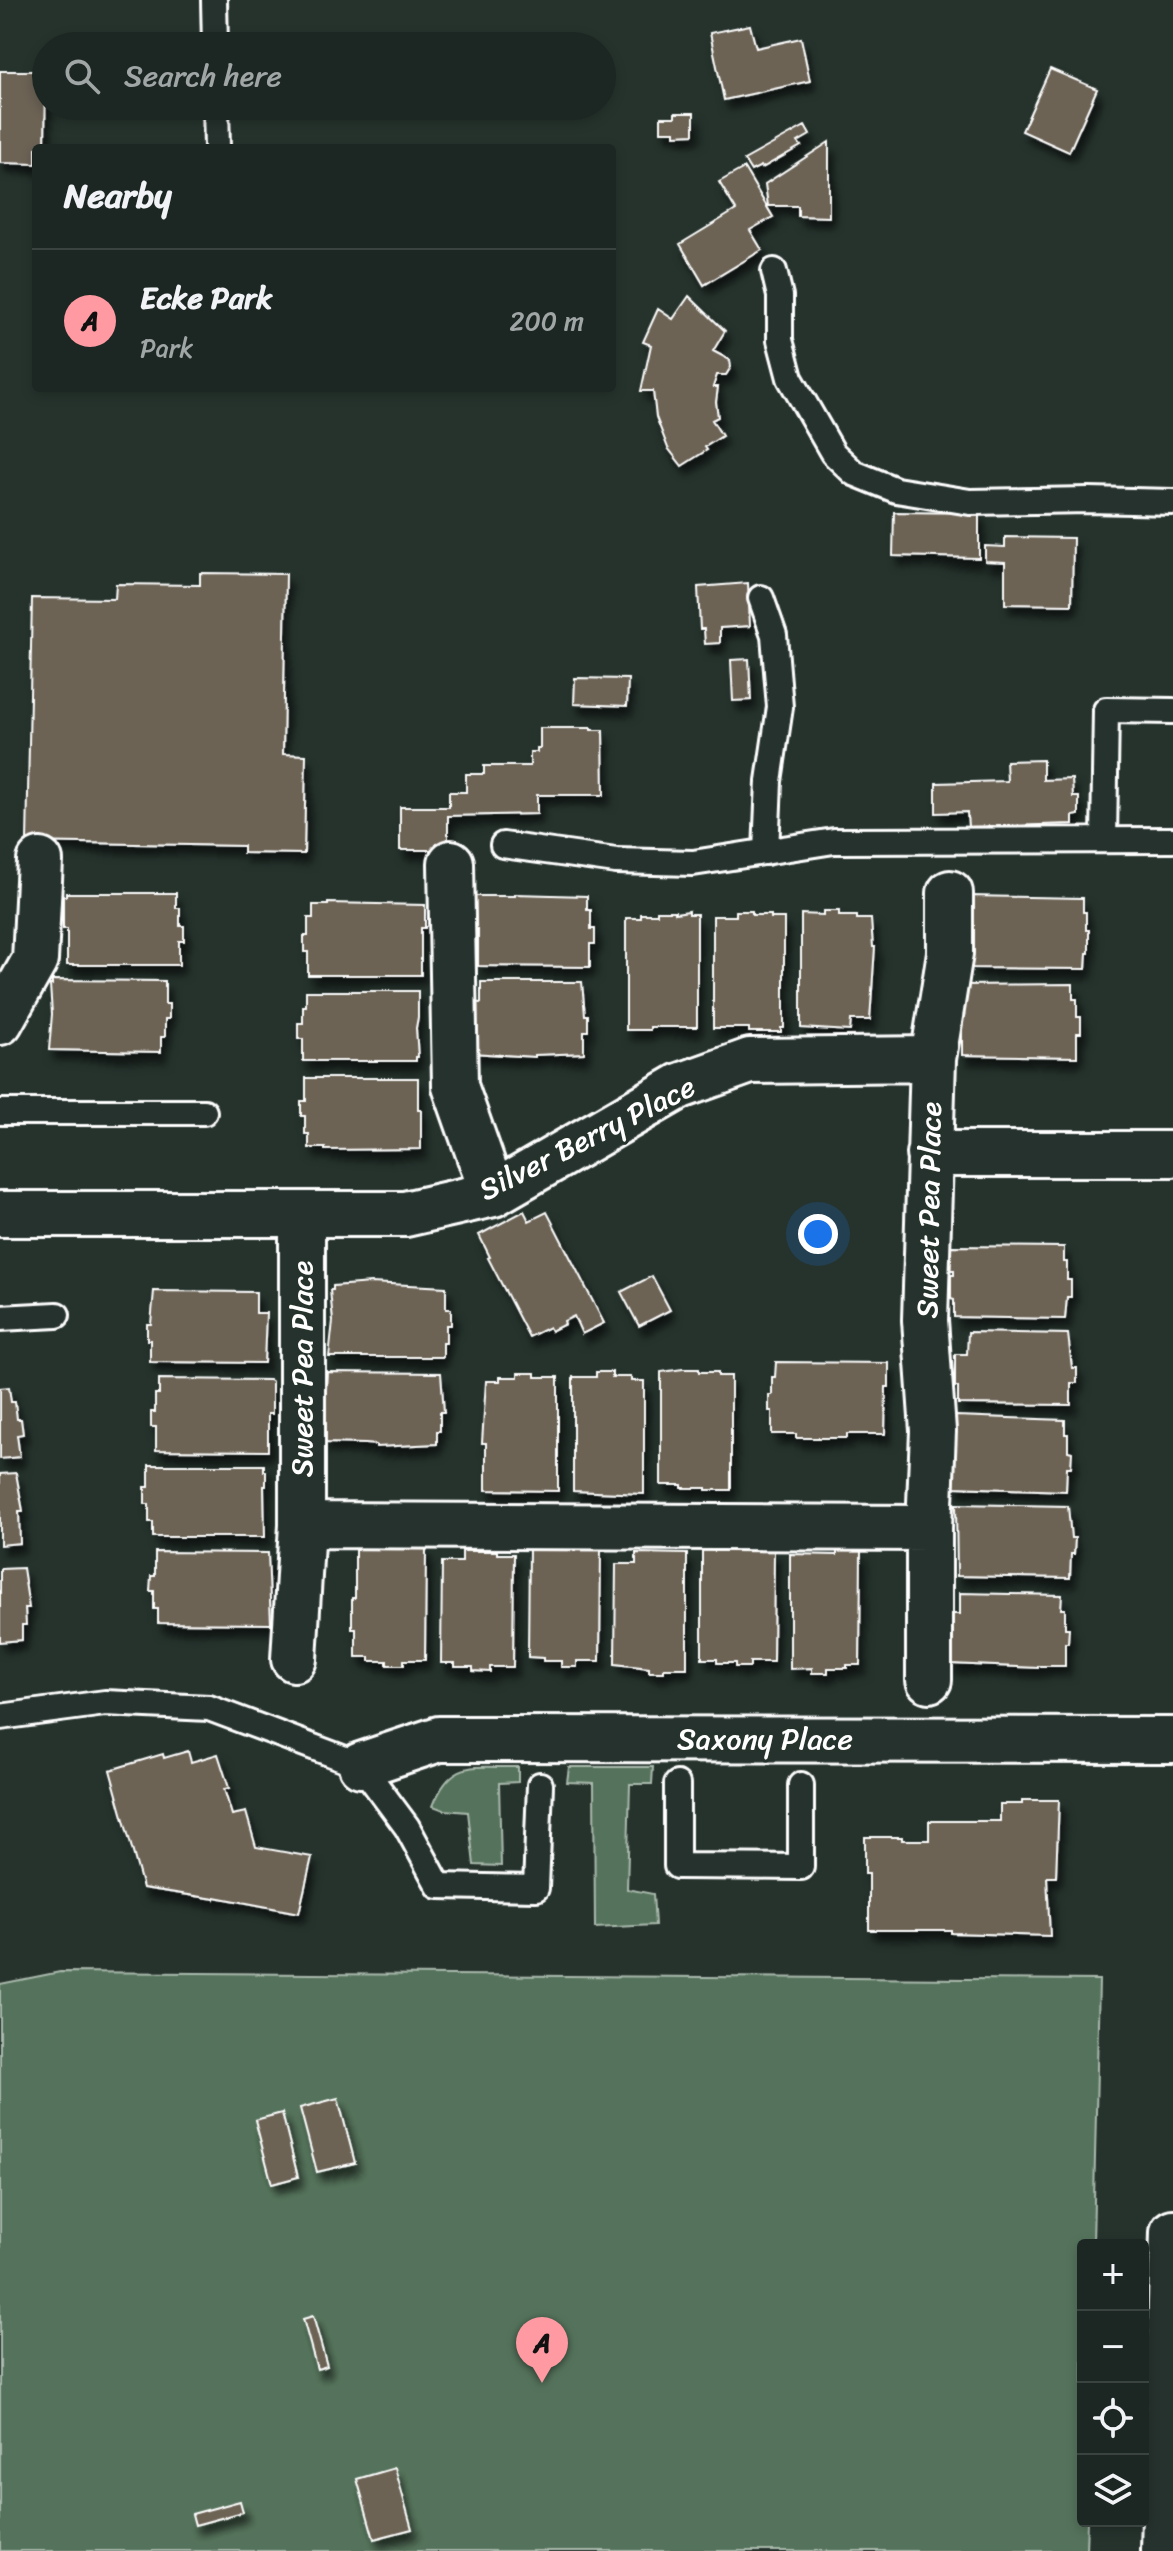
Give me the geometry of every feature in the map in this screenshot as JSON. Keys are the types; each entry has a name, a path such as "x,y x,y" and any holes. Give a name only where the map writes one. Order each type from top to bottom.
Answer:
{"street":[{"path":"0,1022 35,960 40,861"},
{"path":"451,863 455,1086 493,1194"},
{"name":"Sweet Pea Place","path":"929,1680 929,1528 933,1431 925,1320 929,1154 933,1059 950,953 950,893"},
{"name":"Silver Berry Place","path":"0,1214 405,1214 493,1194 680,1086 750,1061 933,1059"},
{"path":"929,1154 1173,1154"},
{"name":"Sweet Pea Place","path":"294,1659 302,1525 302,1214"},
{"path":"302,1525 929,1528"},
{"name":"Saxony Place","path":"361,1765 439,1739 1173,1740"},
{"path":"1164,2551 1173,2232"}],"lane":[{"path":"214,0 215,32"},
{"path":"216,120 217,144"},
{"path":"774,271 780,296 780,340 790,378 833,453 854,473 896,490 970,502 1173,502"},
{"path":"761,598 774,635 780,707 769,781 766,852"},
{"path":"1104,840 1106,710 1173,711"},
{"path":"503,845 616,861 693,863 834,841 1173,840"},
{"path":"0,1112 204,1112"},
{"path":"0,1318 57,1315"},
{"path":"0,1717 105,1703 209,1708 361,1765 407,1827 439,1886 536,1888 540,1785"},
{"path":"677,1784 677,1866 801,1867 801,1785"}],"green space":[{"path":"476,1767 518,1767 518,1782 499,1783 501,1866 474,1865 468,1812 433,1806 440,1791 456,1773"},
{"path":"569,1767 653,1767 652,1784 630,1784 627,1889 653,1894 655,1925 595,1928 594,1783 567,1782"},
{"path":"60,1972 1099,1980 1093,2239 1077,2239 1077,2527 1087,2527 1086,2551 0,2551 0,1984"}],"building":[{"path":"750,25 756,48 801,38 810,81 724,100 710,33"},
{"path":"1050,69 1097,89 1069,152 1022,131"},
{"path":"0,71 32,71 32,120 45,120 45,144 32,144 32,164 0,163"},
{"path":"675,113 694,113 694,134 675,135 675,131 661,131 661,117 675,117"},
{"path":"805,126 810,135 798,142 801,146 751,171 744,160"},
{"path":"829,142 829,217 798,216 798,206 768,206 765,184"},
{"path":"744,168 773,217 750,230 762,250 704,285 680,244 736,210 719,182"},
{"path":"689,296 725,331 713,351 730,360 731,367 726,375 717,375 713,387 718,387 718,417 712,420 722,436 682,466 668,448 656,417 653,391 641,391 651,345 643,342 658,309 673,319"},
{"path":"894,512 979,513 979,558 893,556"},
{"path":"1005,537 1073,538 1072,605 1005,604 1005,562 985,561 985,546 1005,547"},
{"path":"200,573 286,574 283,754 306,755 304,854 243,853 243,846 27,842 32,598 115,599 116,584 200,585"},
{"path":"748,583 750,626 720,628 720,643 705,644 704,629 700,629 698,587"},
{"path":"749,659 751,700 733,701 731,660"},
{"path":"575,678 628,679 627,706 574,704"},
{"path":"540,728 603,730 604,795 537,795 537,814 448,816 448,850 400,850 400,807 449,807 449,792 466,792 466,774 484,774 484,766 530,766 530,752 537,752 540,748"},
{"path":"1043,760 1043,780 1072,779 1073,797 1079,797 1079,815 1073,816 1073,824 968,827 967,812 936,813 936,783 1007,781 1006,761"},
{"path":"66,893 176,893 180,926 184,926 184,941 179,941 179,965 67,965 67,929 63,929 63,896"},
{"path":"474,896 587,896 591,929 595,929 595,944 590,944 590,967 478,966"},
{"path":"969,896 1083,898 1086,930 1089,930 1086,969 971,968"},
{"path":"313,905 425,905 425,928 421,928 421,975 308,975 304,936 308,936 308,918 313,918"},
{"path":"657,911 697,914 697,1027 626,1030 626,918 641,918 641,914 657,914"},
{"path":"736,911 784,918 784,1028 781,1032 713,1028 713,916 736,916"},
{"path":"823,911 839,911 839,916 871,919 875,947 870,1020 851,1020 850,1031 801,1028 801,914 823,915"},
{"path":"52,980 165,981 165,1004 169,1004 169,1019 165,1019 161,1052 49,1050"},
{"path":"481,982 582,982 585,1015 588,1015 584,1053 535,1057 471,1053 469,1002 481,1003"},
{"path":"1073,984 1077,1017 1081,1017 1077,1057 962,1055 962,985"},
{"path":"306,991 418,991 416,1061 303,1061 303,1039 298,1039 298,1023 303,1023"},
{"path":"306,1078 418,1078 421,1149 309,1148 305,1116 301,1116 301,1101 306,1101"},
{"path":"524,1211 529,1221 547,1212 604,1323 582,1334 574,1316 551,1331 549,1327 529,1337 479,1235"},
{"path":"951,1246 1064,1247 1067,1280 1071,1280 1071,1297 1067,1297 1065,1319 954,1317"},
{"path":"652,1276 670,1310 639,1326 621,1292"},
{"path":"371,1283 446,1287 446,1309 451,1309 451,1325 446,1325 443,1357 329,1357 333,1321 330,1290 333,1286"},
{"path":"154,1291 256,1292 256,1313 266,1313 264,1363 150,1362 147,1324 151,1324"},
{"path":"968,1332 1068,1334 1072,1368 1077,1368 1077,1383 1071,1383 1071,1405 958,1404 955,1354 967,1354"},
{"path":"776,1362 889,1363 885,1434 796,1438 796,1434 772,1434 769,1395 772,1395"},
{"path":"683,1369 731,1376 731,1490 661,1485 661,1372"},
{"path":"327,1372 441,1373 444,1412 440,1412 437,1444 376,1447 323,1443"},
{"path":"596,1372 612,1372 612,1377 644,1381 644,1494 573,1491 573,1377 596,1377"},
{"path":"518,1373 558,1377 558,1491 486,1490 486,1443 482,1443 486,1381 518,1377"},
{"path":"159,1379 269,1380 272,1382 272,1414 268,1414 268,1451 156,1450 156,1427 151,1427 151,1412 155,1412"},
{"path":"9,1387 23,1434 17,1435 20,1457 0,1459 0,1388"},
{"path":"956,1416 1065,1420 1068,1451 1072,1452 1071,1467 1067,1467 1066,1491 954,1487 955,1451 950,1451 951,1420 956,1420"},
{"path":"149,1465 264,1465 265,1537 153,1537 149,1504 145,1504"},
{"path":"16,1473 23,1511 19,1511 20,1543 0,1545 0,1474"},
{"path":"956,1504 1068,1506 1071,1538 1075,1538 1070,1578 957,1576"},
{"path":"358,1543 390,1544 390,1549 426,1549 425,1660 404,1660 404,1665 387,1665 387,1661 356,1657 352,1598 355,1598 355,1548 358,1548"},
{"path":"529,1546 601,1548 600,1661 577,1661 577,1667 561,1667 561,1661 528,1657"},
{"path":"702,1548 774,1551 773,1662 750,1662 750,1667 735,1667 735,1663 702,1659"},
{"path":"462,1551 514,1554 513,1667 490,1667 490,1672 473,1671 473,1667 455,1667 455,1663 441,1663 442,1562 462,1562"},
{"path":"837,1551 861,1551 860,1665 828,1668 828,1673 812,1673 812,1668 790,1669 790,1554 837,1555"},
{"path":"155,1552 268,1553 271,1624 158,1623 154,1591 150,1591 151,1576 155,1576"},
{"path":"636,1553 687,1554 687,1668 664,1668 664,1672 649,1672 649,1668 615,1664 616,1564 636,1564"},
{"path":"23,1568 29,1608 25,1608 26,1625 22,1625 22,1640 0,1642 0,1569"},
{"path":"960,1593 1062,1595 1065,1628 1069,1628 1068,1643 1065,1643 1065,1666 1038,1668 950,1664 949,1614 960,1614"},
{"path":"188,1751 191,1762 218,1754 229,1788 224,1789 232,1815 246,1812 256,1847 312,1857 299,1913 215,1897 143,1888 110,1770 163,1754 164,1758"},
{"path":"1022,1800 1059,1800 1056,1877 1047,1877 1050,1936 951,1933 951,1930 869,1930 869,1874 865,1874 865,1837 929,1840 929,1821 1000,1821 1000,1804 1022,1804"},
{"path":"338,2098 355,2163 317,2172 300,2108"},
{"path":"282,2113 298,2177 272,2184 255,2120"},
{"path":"313,2316 327,2366 317,2369 303,2319"},
{"path":"395,2468 412,2529 374,2539 357,2479"},
{"path":"240,2501 243,2512 195,2525 192,2514"}],"place":[{"name":"Ecke Park","path":"542,2383"}]}
